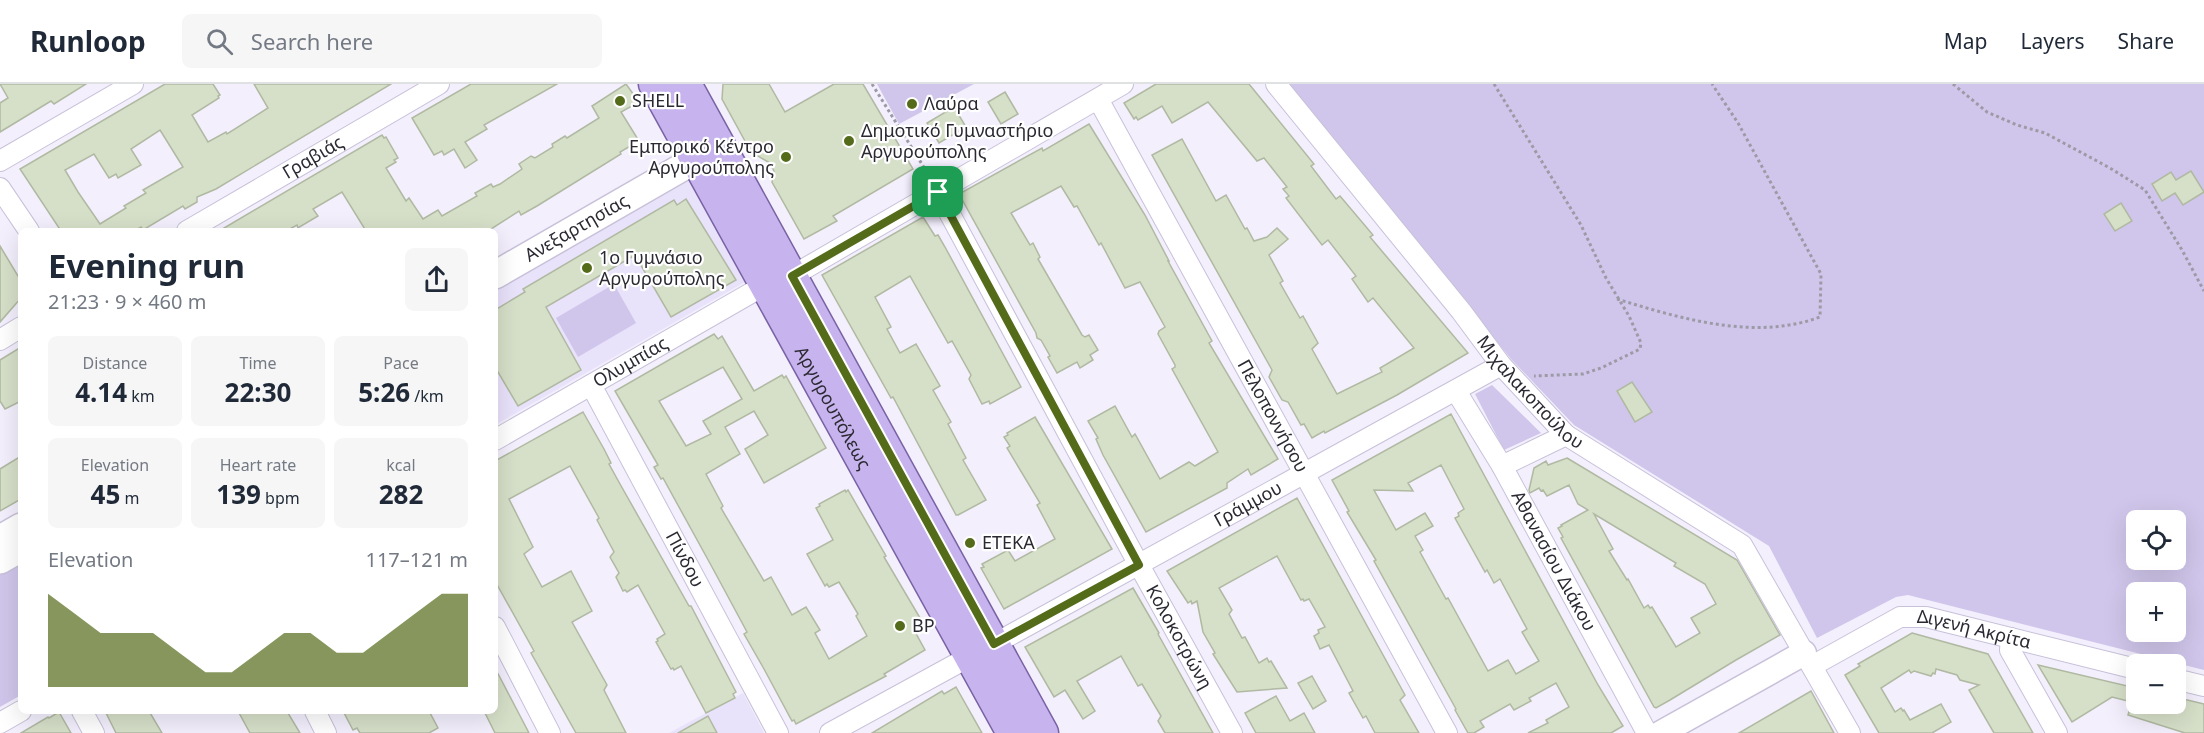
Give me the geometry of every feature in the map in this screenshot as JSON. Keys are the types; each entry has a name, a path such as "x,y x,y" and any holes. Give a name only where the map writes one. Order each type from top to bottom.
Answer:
{"main road":[{"name":"Αργυρουπόλεως","path":"654,84 703,144 981,650 1043,733"},
{"name":"Αργυρουπόλεως","path":"686,84 703,144"},
{"name":"Ανεξαρτησίας","path":"498,251 703,144"},
{"name":"Ανεξαρτησίας","path":"498,272 703,144"},
{"path":"0,539 18,529"},
{"path":"0,561 18,550"},
{"name":"Αργυρουπόλεως","path":"981,650 1012,733"}],"street":[{"path":"0,161 133,84"},
{"name":"Γραβιάς","path":"192,228 439,84"},
{"name":"Ολυμπίας","path":"498,438 938,192 1123,84"},
{"name":"Μιχαλακοπούλου","path":"1276,84 1461,311 1501,365 1566,435 1742,545 1850,733"},
{"name":"Πελοποννήσου","path":"1098,99 1448,733"},
{"path":"0,188 27,228"},
{"name":"Κολοκοτρώνη","path":"938,192 1232,733"},
{"path":"0,340 18,329"},
{"name":"Γράμμου","path":"830,733 1501,365"},
{"name":"Πίνδου","path":"591,385 778,733"},
{"name":"Αθανασίου Διάκου","path":"1456,391 1502,466 1647,733"},
{"path":"1502,466 1566,435"},
{"name":"Διγενή Ακρίτα","path":"1661,733 1808,659 1900,617 1926,617 2126,667"},
{"path":"498,633 550,733"},
{"path":"2011,638 2010,650 2057,733"},
{"name":"Διγενή Ακρίτα","path":"1692,733 1808,659"},
{"path":"2186,682 2204,686"},
{"path":"0,723 18,713"},
{"path":"84,714 94,733"},
{"path":"316,714 326,733"}],"path":[{"path":"872,84 938,192"},
{"path":"1494,84 1581,225 1641,343 1640,349 1602,368 1583,374 1537,375 1528,377 1518,384"},
{"path":"1617,298 1684,318 1746,328 1801,324 1821,317 1821,274 1738,123 1712,84"},
{"path":"1953,84 1987,112 2017,125 2045,133 2145,190 2204,291"}],"shaded area":[{"name":"Λαύρα","path":"877,84 974,84 899,124"},
{"path":"1286,84 2204,84 2204,670 2186,665 2186,654 2141,654 1908,595 1896,597 1817,638 1769,546 1574,425 1511,359"},
{"path":"690,180 745,282 498,423 498,290"},
{"path":"614,284 636,323 578,357 556,318"},
{"path":"1492,385 1541,433 1504,450 1475,394"},
{"path":"18,565 18,697 0,707 0,575"},
{"path":"743,693 764,733 669,733"}],"building":[{"path":"0,84 86,84 54,104 51,101 0,132 0,103 8,98"},
{"path":"165,84 213,84 220,95 219,98 192,115 208,142 226,132 227,134 268,108 254,84 391,84 216,189 197,197 197,202 185,209 183,206 146,228 59,228 20,169","holes":["160,130 183,167 143,190 146,193 100,224 65,170 94,154 109,178 116,174 118,178 141,165 131,149"]},
{"path":"471,84 557,84 484,125 487,129 465,142 477,160 465,168 454,149 444,155 442,151 434,155 412,118"},
{"path":"626,84 639,102 621,112 639,141 537,206 521,215 519,211 493,228 364,228 342,192 313,209 318,216 298,228 297,225 292,228 224,228 382,135 386,137 398,158 386,168 406,201 409,198 423,219 438,210 442,216 477,196 475,193 491,184 493,187 500,184 522,169 519,164 531,156 535,158 553,147 552,144 565,136 567,138 599,118 592,106"},
{"path":"723,84 769,84 785,112 834,84 863,84 913,169 833,216 837,221 804,239 772,182 774,171 770,163 751,152 722,99"},
{"path":"1156,84 1249,84 1314,164 1311,166 1336,199 1340,196 1373,235 1370,237 1468,353 1397,395 1312,438 1304,424 1301,425 1288,402 1282,400 1269,377 1272,370 1152,155 1182,139 1216,201 1226,195 1254,241 1267,237 1277,228 1288,239 1269,255 1283,281 1280,283 1300,318 1303,316 1318,343 1312,349 1337,394 1382,372 1380,368 1414,348 1373,298 1368,302 1352,279 1356,276 1328,240 1322,245 1286,198 1289,196 1283,189 1287,187 1264,158 1257,161 1208,102 1172,123 1162,106 1138,120 1136,117 1134,119 1124,103"},
{"path":"1005,92 1018,114 1001,124 988,102"},
{"path":"954,107 966,127 939,143 927,123"},
{"path":"1089,124 1145,215 1212,341 1209,343 1278,459 1251,475 1248,469 1227,483 1227,488 1146,532 1103,455 1096,439 1098,438 1088,421 1115,406 1132,437 1135,434 1160,479 1189,462 1195,466 1218,452 1172,369 1175,365 1158,334 1165,327 1140,282 1125,288 1101,243 1099,245 1077,206 1074,207 1061,186 1011,213 1030,245 1033,243 1040,257 1038,259 1082,335 1085,337 1089,335 1098,350 1090,355 1093,360 1080,368 1077,362 1057,373 1048,357 1050,356 1041,340 1037,338 959,194 1042,148 1043,151"},
{"path":"2191,171 2204,192 2183,205 2175,193 2162,201 2152,184 2171,172 2176,180"},
{"path":"686,199 736,280 671,317 635,255 546,307 581,370 518,406 498,372 498,308 525,292 523,289 674,200 677,205"},
{"path":"2121,203 2132,221 2115,231 2104,214"},
{"path":"923,217 945,247 1021,387 990,404 989,401 982,404 969,379 971,375 952,341 948,343 910,276 875,297 891,327 887,329 900,353 916,344 940,386 933,390 951,422 948,424 966,458 963,460 986,500 958,515 822,275"},
{"path":"0,246 18,276 18,301 0,322"},
{"path":"714,334 718,339 722,336 754,391 782,375 784,378 786,376 826,448 764,483 745,449 768,435 754,411 725,427 740,454 706,474 723,506 721,508 764,581 771,577 792,615 806,607 820,630 815,633 829,659 867,636 856,616 858,614 839,582 829,587 827,584 825,586 807,554 833,540 816,508 820,506 819,504 848,490 923,623 913,628 925,650 884,674 886,676 796,724 794,720 792,721 744,634 747,632 712,567 663,478 661,479 654,467 658,465 615,391","holes":["723,367 742,399 703,421 711,434 686,446 659,401"]},
{"path":"18,349 18,402 5,409 0,401 0,360"},
{"path":"1632,382 1652,412 1635,422 1617,391"},
{"path":"583,412 611,463 609,464 691,606 736,692 733,694 735,698 706,713 681,666 674,670 671,669 656,642 665,634 638,585 627,592 623,591 616,577 619,573 610,557 614,552 597,520 599,518 570,466 509,499 533,547 524,554 542,587 571,571 592,611 572,622 607,685 604,690 626,733 576,733 531,653 534,651 498,586 498,459"},
{"path":"1451,414 1598,685 1623,726 1611,733 1528,733 1548,723 1546,720 1569,707 1556,683 1529,698 1531,701 1514,710 1510,704 1480,721 1484,727 1474,733 1468,733 1374,561 1376,560 1347,512 1349,511 1332,480","holes":["1441,465 1464,509 1455,518 1485,572 1487,570 1494,583 1500,579 1527,629 1522,632 1539,661 1516,674 1508,660 1488,671 1448,598 1446,599 1420,552 1423,550 1415,536 1433,526 1425,513 1396,530 1374,490 1413,491 1408,483"]},
{"path":"1035,417 1112,549 1004,609 981,568 984,567 982,564 1008,550 1015,561 1055,539 1037,505 1040,503 1007,448 1010,446 1004,437"},
{"path":"18,458 18,501 0,511 0,469"},
{"path":"1567,458 1737,560 1780,635 1656,708 1654,707 1561,538 1563,537 1558,528 1588,510 1578,504 1569,485 1547,496 1539,488 1530,493 1534,468 1546,461 1548,465","holes":["1594,514 1676,563 1674,566 1705,584 1716,604 1691,618 1700,633 1676,647 1652,607 1648,605 1644,608 1609,551 1613,549"]},
{"path":"1297,498 1405,695 1400,700 1419,733 1375,733 1366,716 1363,718 1349,693 1353,691 1329,645 1320,649 1314,636 1319,633 1318,630 1325,627 1309,599 1301,600 1277,556 1219,588 1232,610 1229,614 1259,663 1267,658 1269,662 1271,661 1287,688 1237,692 1213,654 1215,653 1203,632 1197,601 1192,604 1191,601 1188,603 1167,571"},
{"path":"1133,588 1213,733 1165,733 1158,721 1161,716 1142,684 1138,686 1121,656 1077,681 1095,711 1083,719 1065,690 1054,697 1025,647"},
{"path":"1912,633 1988,654 2033,733 1994,733 1969,690 1979,685 1960,680 1957,675 1936,669 1935,674 1931,676 1914,671 1911,673 1909,670 1881,688 1895,712 1901,708 1910,720 1941,704 1951,722 1932,733 1879,733 1845,675 1860,666 1858,664"},
{"path":"2038,665 2126,686 2126,700 2112,697 2072,722"},
{"path":"498,674 529,733 495,733 486,714 498,714"},
{"path":"1312,676 1326,701 1313,709 1298,683"},
{"path":"956,687 982,733 872,733 942,691 944,694"},
{"path":"1811,691 1834,733 1739,733 1782,708"},
{"path":"1276,696 1290,721 1304,713 1315,733 1256,733 1245,713"},
{"path":"2186,700 2204,704 2204,733 2185,733 2128,715 2186,714"},
{"path":"60,714 71,733 21,733 48,717"},
{"path":"106,714 151,714 162,733 116,733"},
{"path":"240,714 289,714 300,733 250,733"},
{"path":"345,714 431,714 438,728 429,733 360,733 357,728 353,730"},
{"path":"708,716 717,733 678,733"}],"place":[{"name":"SHELL","path":"620,101"},
{"name":"Λαύρα","path":"912,104"},
{"name":"Δημοτικό Γυμναστήριο Αργυρούπολης","path":"849,141"},
{"name":"Εμπορικό Κέντρο Αργυρούπολης","path":"786,157"},
{"name":"1ο Γυμνάσιο Αργυρούπολης","path":"587,268"},
{"name":"ΕΤΕΚΑ","path":"970,543"},
{"name":"BP","path":"900,626"}],"route":[{"path":"938,192 1139,565 994,644 792,276 938,192"}]}
